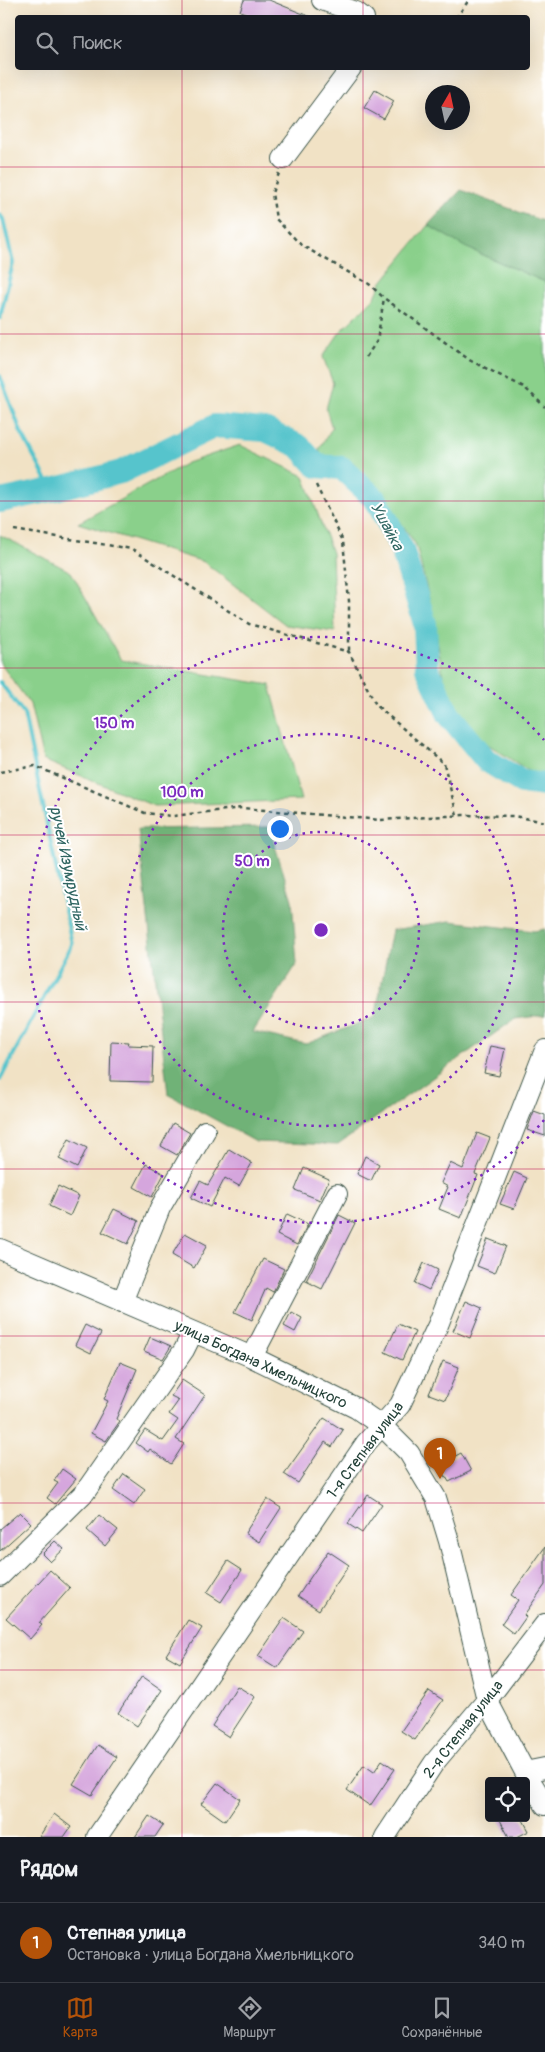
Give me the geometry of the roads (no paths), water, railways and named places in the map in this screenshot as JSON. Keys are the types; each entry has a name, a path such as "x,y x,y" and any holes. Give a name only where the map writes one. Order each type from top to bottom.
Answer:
{"street":[{"path":"322,0 360,15"},
{"path":"283,159 349,70"},
{"name":"1-я Степная улица","path":"97,1837 366,1443 400,1405 438,1325 545,1050"},
{"path":"122,1302 160,1208 205,1131"},
{"path":"252,1356 337,1194"},
{"name":"улица Богдана Хмельницкого","path":"0,1250 252,1356 356,1408 382,1426 409,1453 436,1498 449,1541 487,1700 525,1772 545,1805"},
{"path":"0,1576 85,1492 184,1350 193,1332"},
{"name":"2-я Степная улица","path":"385,1837 434,1763 487,1700 545,1624"},
{"path":"525,1772 545,1768"}],"waterway":[{"path":"0,215 3,219 13,263 0,318"},
{"path":"0,376 21,432 52,490"},
{"name":"Ушайка","path":"0,501 121,472 215,426 265,430 299,446 317,466 342,468 376,500 402,549 425,624 427,668 449,715 486,760 522,782 545,785"},
{"name":"ручей Изумрудный","path":"0,682 24,714 72,944 0,1080"}],"place":[{"name":"Степная улица","path":"440,1479"}]}
